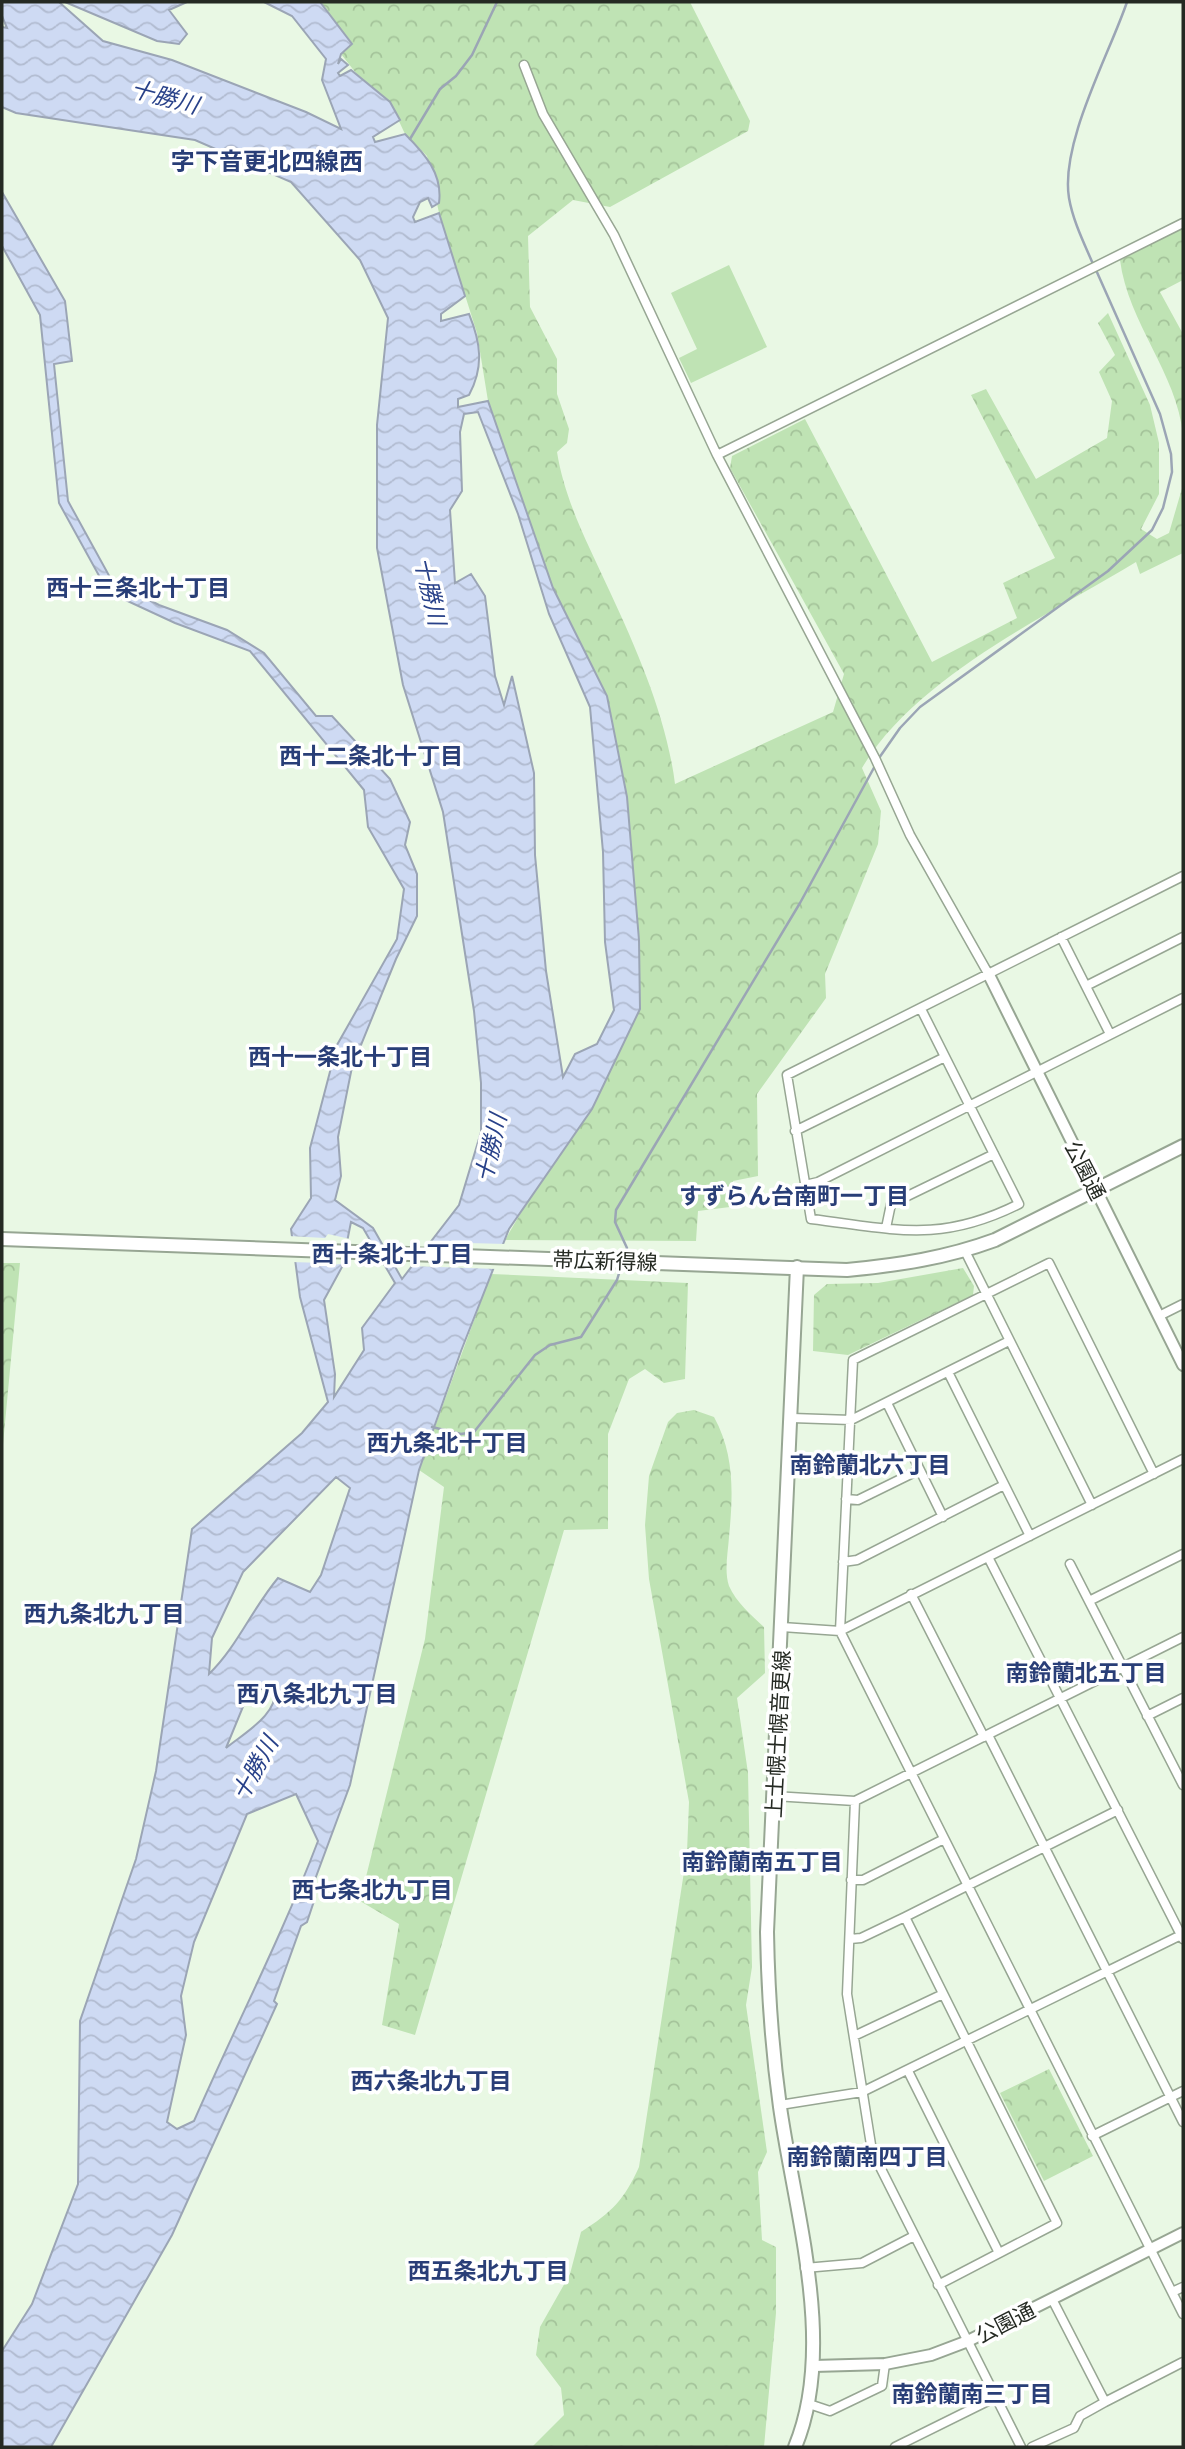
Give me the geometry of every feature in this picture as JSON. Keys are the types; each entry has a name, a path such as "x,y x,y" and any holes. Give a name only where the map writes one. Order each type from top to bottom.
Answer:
{"main road":[{"name":"帯広新得線","path":"2,1239 847,1269 909,1264 965,1251 995,1240 1183,1146"},
{"name":"上士幌士幌音更線","path":"794,2447 809,2404 814,2367 814,2337 780,2105 768,1981 797,1267"}],"street":[{"path":"524,65 543,114 614,235 717,455 875,758 911,835 989,975"},
{"path":"717,455 1183,223"},
{"path":"921,1009 1019,1204 978,1223 955,1229 916,1232 811,1219 787,1075 1182,879"},
{"path":"1061,937 1110,1034"},
{"path":"1086,986 1183,937"},
{"name":"公園通","path":"989,975 1183,1365"},
{"path":"805,1185 817,1182 1183,998"},
{"path":"796,1131 945,1057"},
{"path":"886,1228 891,1204 994,1154"},
{"path":"965,1251 1092,1505"},
{"path":"1153,1474 1049,1263 853,1360 840,1630 1183,2314"},
{"path":"1159,1316 1183,1304"},
{"path":"792,1418 851,1420 1009,1341"},
{"path":"948,1372 1030,1536"},
{"path":"887,1403 943,1517"},
{"path":"782,1627 840,1630 1183,1459"},
{"path":"846,1499 858,1500 919,1470"},
{"path":"843,1562 857,1560 1004,1485"},
{"path":"1089,1601 1183,1554"},
{"path":"780,2105 862,2092 1182,1937 988,1557"},
{"path":"1070,1564 1147,1716 1179,1767 1183,1785"},
{"path":"911,1594 1046,1847 1183,2122"},
{"path":"774,1796 855,1801 1183,1637"},
{"path":"1147,1716 1183,1698"},
{"path":"855,1801 847,1994 872,2151 1021,2447"},
{"path":"850,1939 861,1938 905,1917 1118,1810"},
{"path":"851,1880 863,1880 944,1839"},
{"path":"905,1917 1057,2223 938,2285"},
{"path":"854,2036 943,1994"},
{"path":"908,2071 999,2253"},
{"path":"1092,2136 1183,2091"},
{"name":"公園通","path":"814,2367 884,2364 931,2356 968,2341 1183,2233"},
{"path":"806,2269 862,2263 914,2236"},
{"path":"1172,2292 1183,2287"},
{"path":"1052,2299 1105,2402"},
{"path":"1032,2447 1074,2428 1080,2416 1183,2362"},
{"path":"809,2404 830,2411 882,2386 884,2364"},
{"path":"895,2447 996,2397"}],"green space":[{"path":"320,2 690,2 750,121 748,131 610,207 573,200 528,236 530,307 557,359 557,394 569,429 567,443 557,452 561,470 579,524 650,686 665,735 675,784 833,712 844,674 730,468 732,456 805,419 932,662 1017,618 1003,583 1055,558 971,395 986,389 1036,479 1107,438 1112,401 1099,372 1115,355 1098,323 1108,313 1150,405 1159,443 1159,494 1141,529 1157,539 1169,533 1183,485 1183,553 1140,574 1136,562 986,651 915,705 886,735 862,768 881,811 878,844 825,974 826,998 757,1094 758,1176 733,1181 730,1207 698,1211 696,1241 505,1240 640,1009 639,940 627,797 607,696 553,588 488,401 477,333 439,213 427,156 405,134 390,102 359,77 341,54 352,43"},
{"path":"1183,228 1183,280 1160,292 1183,334 1183,435 1172,390 1132,305 1120,260"},
{"path":"729,265 767,347 691,383 679,358 697,349 671,293"},
{"path":"2,1263 20,1263 2,1455"},
{"path":"963,1268 974,1286 973,1295 848,1355 813,1351 814,1295 827,1284 878,1283"},
{"path":"491,1274 688,1283 685,1379 664,1383 645,1369 629,1379 608,1434 608,1529 564,1530 415,2035 382,2025 399,1924 360,1901 425,1639 444,1487 419,1470"},
{"path":"694,1410 714,1417 721,1431 729,1461 732,1491 727,1568 729,1586 740,1603 764,1627 765,1673 737,1698 748,1773 752,1967 746,2005 767,2152 758,2172 762,2240 776,2247 776,2313 764,2447 532,2447 564,2415 561,2388 536,2355 540,2327 570,2274 581,2232 616,2204 639,2167 687,1852 689,1802 649,1579 645,1525 649,1476 668,1422 677,1413"},
{"path":"1049,2069 1093,2156 1044,2181 1000,2093"}],"water":[{"name":"十勝川","path":"2,2 59,2 103,41 172,60 306,112 341,129 322,80 326,59 292,16 264,2 320,2 352,44 341,54 338,64 341,59 348,65 338,73 340,76 351,70 390,102 400,120 373,137 375,142 405,134 426,157 438,183 439,203 432,207 428,198 420,202 413,217 415,222 439,213 465,296 441,314 441,321 469,314 476,335 479,355 477,375 469,395 458,399 458,407 488,401 553,588 607,696 627,797 639,940 640,1009 592,1109 509,1229 461,1351 419,1470 350,1785 310,1893 315,1898 307,1922 301,1926 274,2001 277,2004 172,2235 51,2447 2,2447 2,2351 32,2304 78,2184 80,2021 136,1859 156,1771 192,1529 302,1433 328,1402 300,1297 291,1229 311,1198 310,1148 337,1045 397,939 404,889 368,827 364,790 250,651 175,623 108,592 59,503 40,315 2,246 2,192 65,301 72,361 54,364 68,501 112,581 159,605 227,630 264,653 316,716 332,716 390,779 410,822 405,845 417,874 417,916 396,959 352,1067 338,1137 341,1176 335,1200 373,1228 402,1279 459,1205 481,1132 481,1083 474,1011 443,812 403,685 377,548 377,425 388,318 360,260 291,182 195,140 16,113 2,107 2,27 7,28 2,16","holes":["478,412 518,514 549,614 590,707 603,852 605,942 614,1010 597,1044 575,1054 563,1077 546,971 535,855 534,773 512,676 504,705 495,676 485,596 471,574 455,583 450,510 462,491 460,432 464,414","351,1222 363,1228 395,1283 362,1328 364,1350 334,1397 335,1374 324,1300 342,1267","336,1477 350,1488 321,1575 310,1592 278,1578 228,1652 209,1674 212,1638 243,1572","275,1686 275,1696 266,1714 226,1748 249,1692","296,1794 318,1841 274,1947 194,2121 177,2129 167,2122 186,2035 181,1996 194,1942 247,1814"]},
{"path":"65,2 187,2 169,10 187,34 179,44 157,41"}],"pier":[{"path":"328,1234 350,1239 346,1263 327,1266 324,1263 291,1262 288,1236 325,1238"},
{"path":"427,1242 507,1244 497,1269 409,1266"}],"waterway":[{"path":"410,139 440,89 456,76 472,55 497,2"},
{"path":"1093,264 1073,215 1068,176 1072,152 1088,99 1127,2"},
{"path":"879,758 900,728 920,707 1108,571 1152,530 1163,508 1172,472 1171,454 1160,414 1096,270"},
{"path":"624,1258 627,1248 615,1222 616,1210 800,903 876,764"},
{"path":"432,1427 461,1434 474,1432 535,1355 550,1345 581,1337 617,1280 621,1267"}],"district":[{"name":"字下音更北四線西","path":"267,160"},
{"name":"西十三条北十丁目","path":"138,587"},
{"name":"西十二条北十丁目","path":"371,755"},
{"name":"西十一条北十丁目","path":"340,1056"},
{"name":"すずらん台南町一丁目","path":"794,1195"},
{"name":"西十条北十丁目","path":"392,1253"},
{"name":"西九条北十丁目","path":"447,1442"},
{"name":"南鈴蘭北六丁目","path":"870,1464"},
{"name":"西九条北九丁目","path":"104,1613"},
{"name":"南鈴蘭北五丁目","path":"1086,1672"},
{"name":"西八条北九丁目","path":"317,1693"},
{"name":"南鈴蘭南五丁目","path":"762,1861"},
{"name":"西七条北九丁目","path":"372,1889"},
{"name":"西六条北九丁目","path":"431,2080"},
{"name":"南鈴蘭南四丁目","path":"867,2156"},
{"name":"西五条北九丁目","path":"488,2270"},
{"name":"南鈴蘭南三丁目","path":"972,2393"}]}
